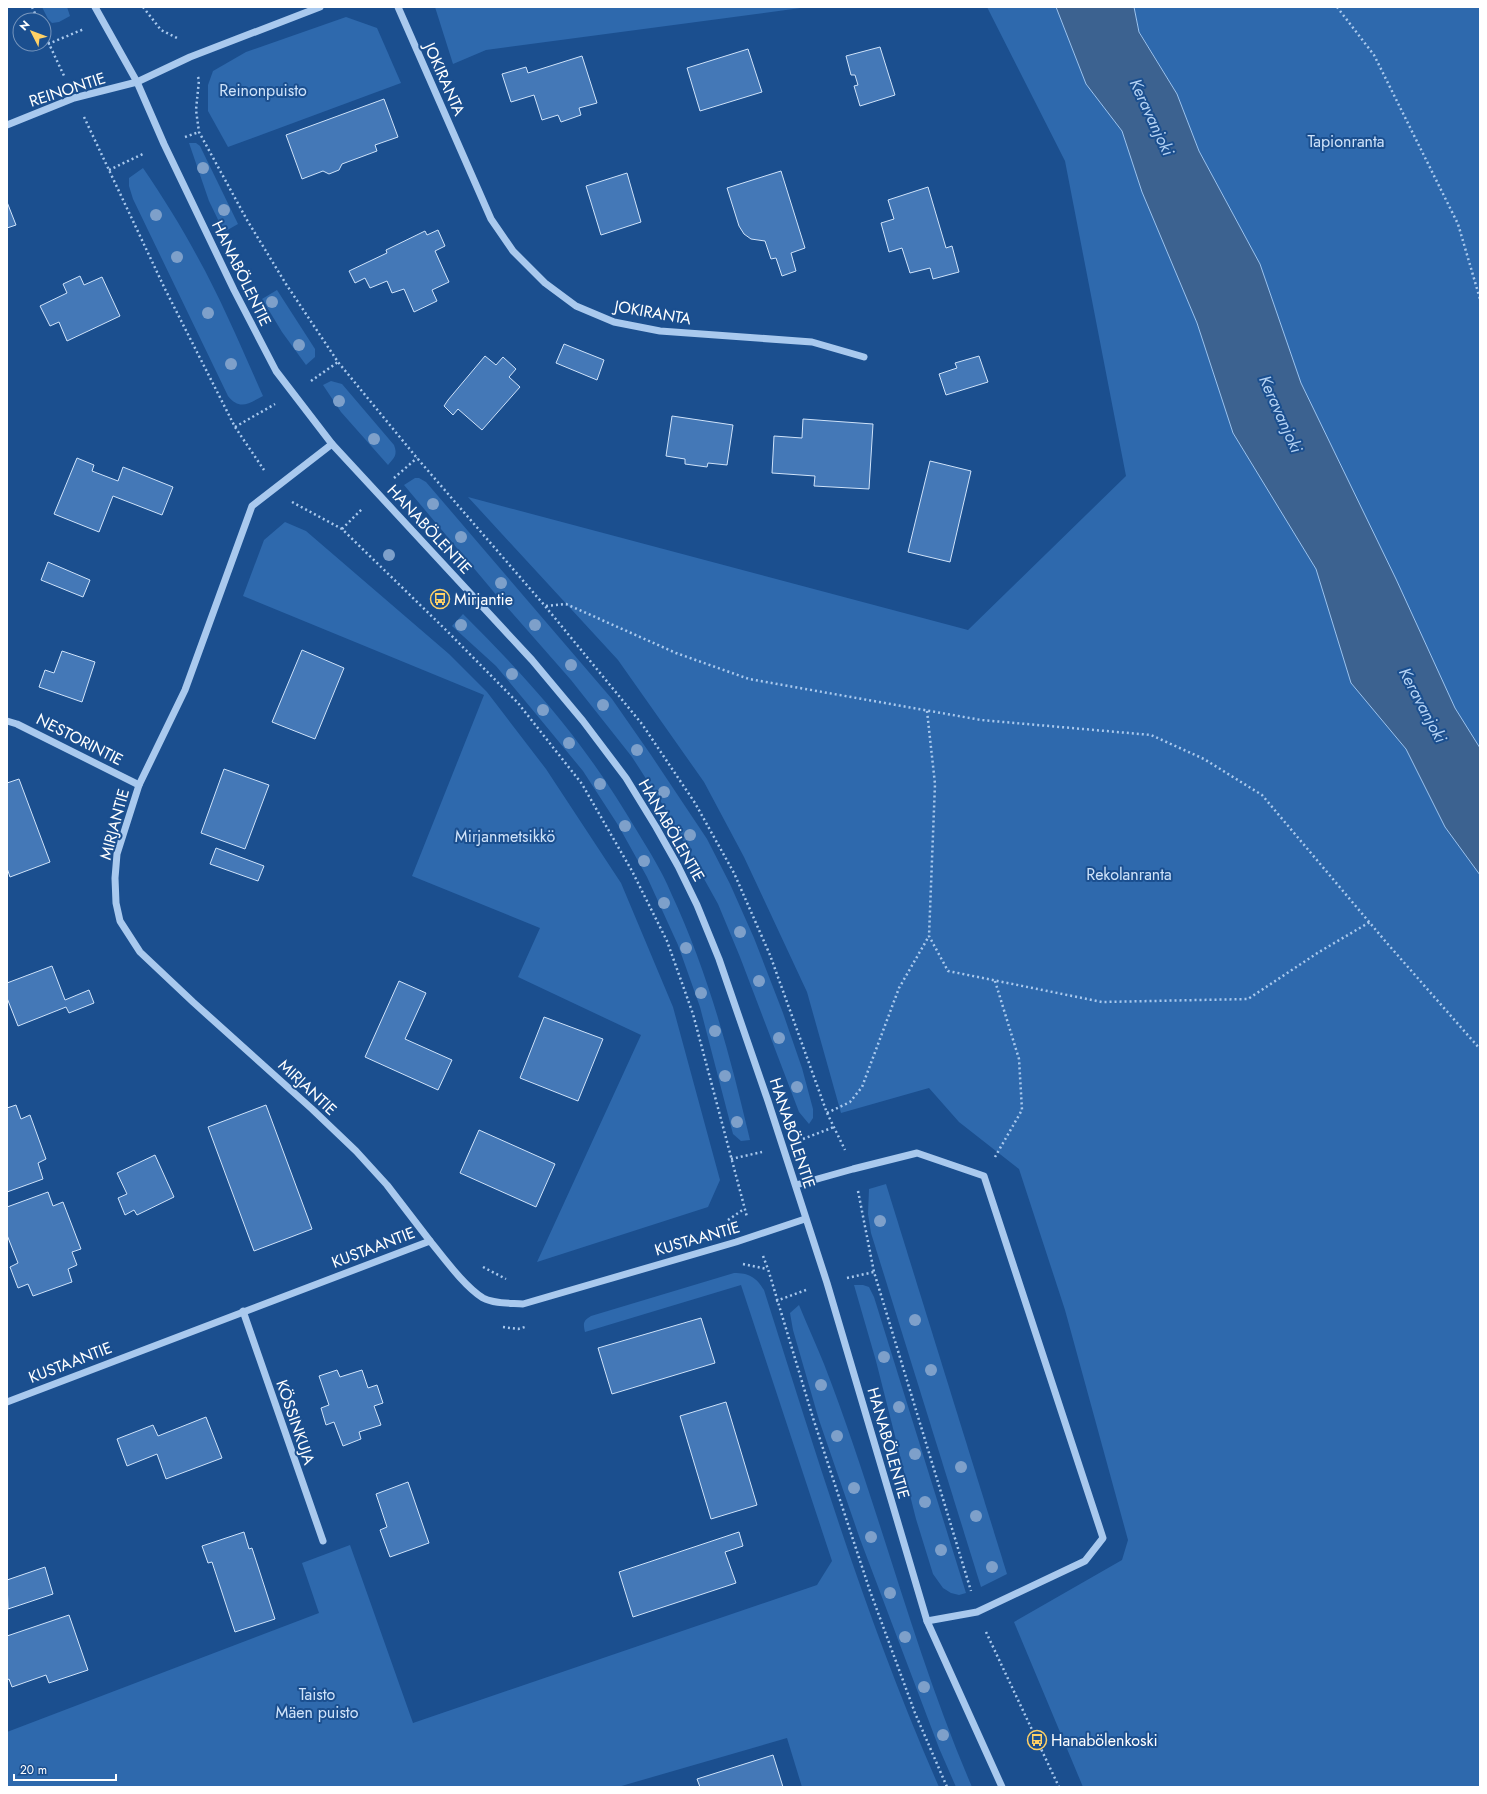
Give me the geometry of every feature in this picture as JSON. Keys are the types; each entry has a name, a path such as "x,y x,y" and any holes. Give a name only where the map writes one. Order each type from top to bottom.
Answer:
{"street":[{"name":"HANABÖLENTIE","path":"95,7 137,82 184,186 234,290 276,371 332,444 532,660 593,734 626,778 652,821 697,904 745,1033 796,1185 805,1219 829,1290 927,1621 1002,1787"},
{"path":"137,82 190,57 320,7"},
{"name":"JOKIRANTA","path":"398,7 492,219 513,252 545,283 576,306 614,322 660,331 812,342 864,357"},
{"name":"REINONTIE","path":"7,125 74,98 137,82"},
{"name":"MIRJANTIE","path":"332,444 252,506 185,690 139,785 117,854 115,878 116,903 120,921 140,952 356,1151 387,1185 430,1241"},
{"name":"NESTORINTIE","path":"7,721 17,724 139,785"},
{"path":"796,1185 917,1153 984,1176 1104,1538 1085,1561 977,1612 927,1621"},
{"name":"KUSTAANTIE","path":"7,1402 430,1241 455,1270 484,1298 502,1303 523,1304 754,1236 805,1219"},
{"name":"KÖSSINKUJA","path":"243,1311 323,1541"}],"path":[{"path":"143,7 161,30 181,40 190,57 199,80 196,110 199,132 246,220 286,284 338,362 416,458 545,606 642,724 702,816 734,873 770,955 827,1113 853,1169 874,1272 977,1612 1059,1787"},
{"path":"1337,7 1374,55 1458,224 1480,299"},
{"path":"52,50 165,289 235,427 275,487 293,502 342,529 448,632 518,703 582,784 632,871 667,941 693,1014 744,1209 768,1269 812,1418 870,1591 915,1713 947,1787"},
{"path":"545,606 566,604 676,653 750,679 981,720 1151,735 1204,759 1262,795 1480,1049"},
{"path":"827,1113 850,1102 862,1087 899,988 929,936 935,784 927,711"},
{"path":"929,936 948,971 995,981 1102,1002 1248,1000 1319,952 1370,922"},
{"path":"984,1176 1022,1110 1019,1059 995,981"},
{"path":"726,1222 744,1209"},
{"path":"455,1270 474,1263 504,1279 512,1280"}],"green space":[{"path":"42,7 67,7 70,16 59,22 52,23 52,12 44,12"},
{"path":"435,7 808,7 486,50 453,64"},
{"name":"Rekolanranta","path":"987,7 1056,7 1086,84 1122,131 1142,192 1197,323 1233,433 1316,569 1351,683 1406,749 1445,827 1480,875 1480,1787 1083,1787 1014,1622 1122,1560 1128,1540 1065,1310 1019,1169 959,1122 929,1088 841,1113 807,992 744,857 704,782 618,660 468,497 968,630 1126,476 1065,161"},
{"name":"Tapionranta","path":"1134,7 1480,7 1480,748 1455,708 1301,383 1260,264 1199,151 1177,94 1139,31"},
{"name":"Reinonpuisto","path":"346,17 377,28 401,83 228,147 208,111 208,85 213,71 246,52"},
{"path":"189,143 196,143 200,146 238,224 224,232 209,201"},
{"path":"143,168 164,200 206,273 263,396 249,403 237,403 232,401 228,396 133,199 129,186 129,178"},
{"path":"277,290 315,349 315,357 306,365 282,332 262,299"},
{"path":"331,381 342,384 394,445 394,458 388,465 341,412 323,385"},
{"path":"415,478 419,478 426,482 612,699 707,839 730,884 754,938 783,1013 802,1068 813,1109 813,1118 809,1124 799,1112 740,957 718,904 663,805 632,757 571,680 498,597 404,485"},
{"name":"Mirjanmetsikkö","path":"285,522 306,531 449,654 487,692 546,769 621,883 673,1007 720,1180 708,1207 537,1262 641,1035 518,977 540,928 412,876 484,695 243,596 264,540"},
{"path":"463,614 528,682 573,736 617,798 659,869 684,923 707,983 726,1045 750,1140 741,1141 733,1134 700,1007 678,945 647,877 618,825 583,771 496,666 452,626"},
{"path":"886,1184 1007,1574 981,1587 871,1233 868,1214 869,1189"},
{"name":"Taisto Mäen puisto","path":"734,1273 752,1277 764,1290 824,1478 866,1603 913,1726 939,1787 802,1787 787,1738 618,1787 7,1787 7,1732 319,1613 302,1563 350,1545 413,1723 817,1585 832,1561 741,1285 585,1332 584,1322 591,1316"},
{"path":"854,1285 869,1287 874,1297 966,1593 959,1595 951,1593 943,1588 933,1574 916,1519 876,1361"},
{"path":"799,1305 824,1364 843,1416 862,1469 913,1630 951,1735 972,1787 956,1787 939,1748 860,1539 819,1420 793,1330 790,1313"}],"water":[{"name":"Keravanjoki","path":"1056,7 1134,7 1139,32 1177,94 1199,151 1260,264 1301,383 1396,579 1455,708 1480,748 1480,875 1445,827 1406,749 1351,683 1316,569 1233,433 1197,323 1142,192 1122,131 1086,84"}],"building":[{"path":"880,47 895,95 860,106 854,86 858,85 855,75 851,75 846,56"},
{"path":"748,49 762,92 700,111 687,68"},
{"path":"582,56 597,103 579,108 581,115 561,122 558,115 542,120 534,95 511,102 502,74 526,67 528,73"},
{"path":"384,99 398,137 375,145 377,151 342,164 339,170 329,174 323,171 302,179 286,135"},
{"path":"781,171 805,248 791,253 796,271 782,276 776,258 771,259 765,241 751,239 744,234 739,226 727,188"},
{"path":"627,173 641,222 601,235 586,186"},
{"path":"928,187 946,248 952,246 959,272 933,279 930,268 910,273 902,248 889,252 881,223 894,219 888,200"},
{"path":"7,202 16,225 7,228"},
{"path":"438,230 445,246 435,251 449,282 432,290 437,301 414,312 404,289 392,293 387,281 370,288 365,278 355,283 349,271 387,253 386,250 425,231 427,235"},
{"path":"80,276 84,285 102,277 120,316 67,341 59,322 50,326 40,306 67,293 63,284"},
{"path":"564,344 604,360 597,380 556,363"},
{"path":"485,356 496,365 503,357 516,369 509,377 520,387 482,430 458,409 453,415 444,406"},
{"path":"979,356 988,382 946,395 939,374 957,368 955,363"},
{"path":"672,416 733,425 727,465 708,463 707,467 685,464 685,459 666,456"},
{"path":"803,419 873,424 869,489 814,486 815,476 772,473 774,436 802,438"},
{"path":"77,458 94,465 92,471 118,481 123,467 173,487 162,515 113,496 99,532 54,514"},
{"path":"930,461 971,471 950,562 908,552"},
{"path":"48,562 90,580 83,597 41,580"},
{"path":"302,650 344,668 315,739 272,722"},
{"path":"62,651 95,662 82,702 39,687 45,670 54,673"},
{"path":"224,769 269,785 245,849 201,833"},
{"path":"19,779 50,862 10,877 7,868 7,783"},
{"path":"216,848 264,866 258,881 210,864"},
{"path":"52,966 65,1000 89,990 94,1003 69,1013 66,1007 18,1026 7,998 7,983"},
{"path":"399,981 426,993 405,1039 452,1060 438,1090 365,1057"},
{"path":"544,1017 603,1039 578,1101 520,1078"},
{"path":"16,1105 21,1119 30,1115 46,1159 38,1163 43,1179 7,1192 7,1108"},
{"path":"266,1105 312,1229 254,1251 208,1127"},
{"path":"479,1130 555,1164 536,1207 460,1173"},
{"path":"155,1155 174,1197 137,1215 134,1210 125,1215 118,1198 127,1194 117,1173"},
{"path":"48,1192 53,1206 63,1202 81,1249 72,1252 77,1265 68,1269 72,1282 33,1296 28,1284 18,1288 10,1267 18,1263 7,1235 7,1207"},
{"path":"701,1318 715,1363 612,1394 598,1348"},
{"path":"337,1370 340,1377 362,1370 368,1388 377,1385 383,1403 374,1406 381,1425 359,1432 361,1439 343,1446 334,1422 326,1425 321,1408 329,1405 319,1376"},
{"path":"726,1402 757,1505 711,1519 680,1416"},
{"path":"206,1417 222,1458 166,1479 157,1454 127,1466 117,1439 153,1425 158,1436"},
{"path":"408,1482 429,1543 390,1557 380,1530 387,1527 376,1494"},
{"path":"244,1532 249,1549 252,1548 275,1619 235,1632 212,1562 208,1563 202,1546"},
{"path":"739,1532 743,1546 725,1552 736,1583 633,1617 619,1572"},
{"path":"45,1567 53,1594 8,1609 7,1580"},
{"path":"69,1615 88,1670 49,1683 46,1675 12,1687 9,1679 7,1680 7,1636"},
{"path":"773,1755 783,1787 700,1787 697,1779"}],"place":[{"name":"Mirjantie","path":"440,599"},
{"name":"Hanabölenkoski","path":"1037,1740"}]}
